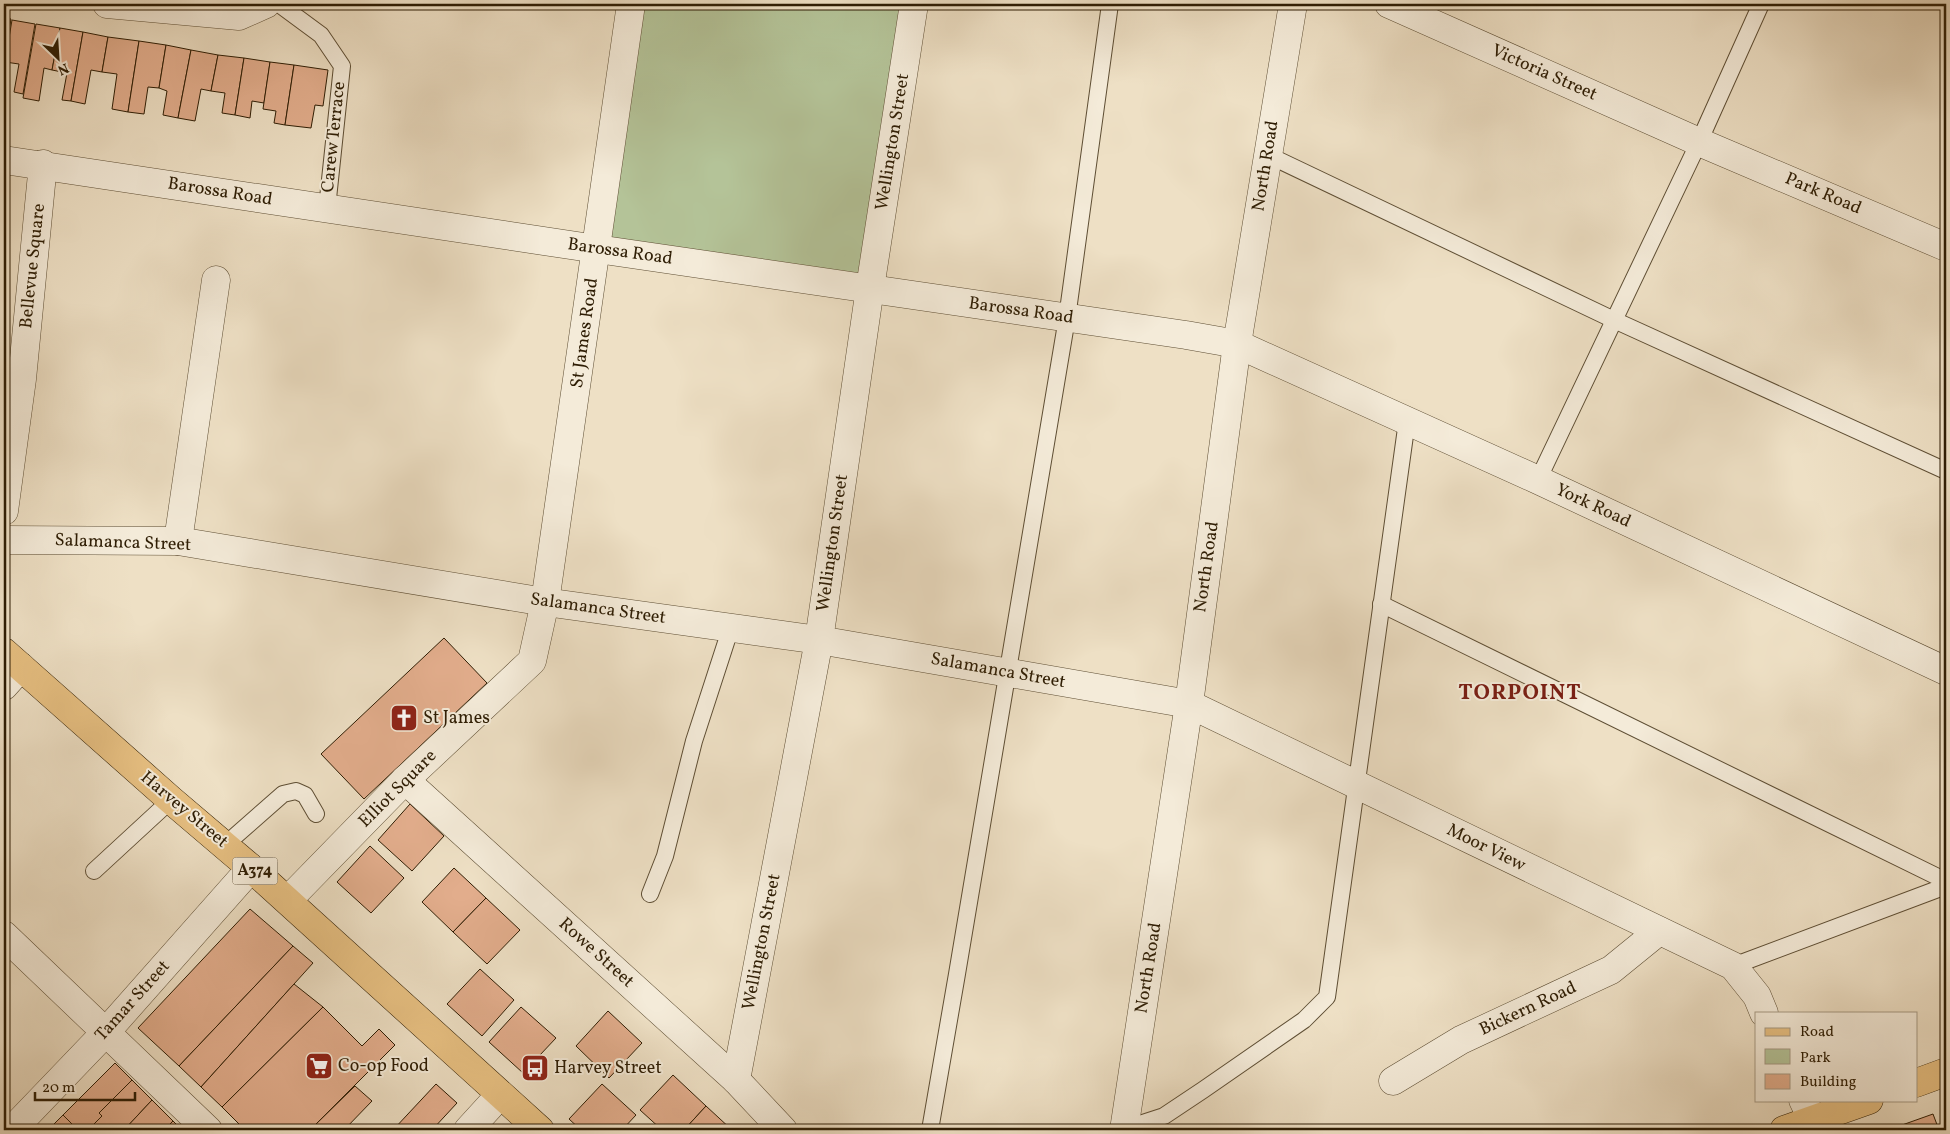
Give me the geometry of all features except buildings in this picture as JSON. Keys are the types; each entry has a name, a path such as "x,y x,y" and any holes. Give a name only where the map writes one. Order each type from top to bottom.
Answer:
{"main road":[{"name":"Harvey Street","path":"9,668 225,845 540,1130"},
{"path":"1918,1082 1946,1072"},
{"path":"1784,1130 1808,1111 1858,1102"}],"street":[{"path":"107,4 239,16 266,4"},
{"name":"St James Road","path":"546,602 631,4"},
{"name":"Wellington Street","path":"736,1080 819,640 870,288 914,4"},
{"name":"North Road","path":"1124,1130 1189,704 1237,344 1293,4"},
{"name":"Victoria Street","path":"1389,4 1699,142"},
{"name":"Park Road","path":"1699,142 1946,247"},
{"name":"Barossa Road","path":"4,160 43,164 1237,344"},
{"name":"Bellevue Square","path":"4,511 13,378 43,164"},
{"path":"178,541 216,280"},
{"name":"York Road","path":"1237,344 1538,480 1946,671"},
{"name":"Salamanca Street","path":"4,540 178,541 546,602 819,640 1189,704"},
{"name":"Elliot Square","path":"288,900 404,780 532,661 546,602"},
{"name":"Moor View","path":"1189,704 1732,966 1757,996 1764,1012"},
{"name":"Rowe Street","path":"404,780 736,1080 783,1130"},
{"name":"Tamar Street","path":"12,1130 105,1033 251,868"},
{"name":"Bickern Road","path":"1392,1081 1461,1040 1611,970 1659,931"},
{"path":"4,935 208,1130"},
{"path":"468,1130 500,1095"}],"lane":[{"name":"Carew Terrace","path":"279,4 321,35 342,66 327,208"},
{"path":"930,1130 1067,318 1110,4"},
{"path":"1538,480 1699,142 1761,4"},
{"path":"1268,155 1614,320 1946,471"},
{"path":"1124,1130 1164,1116 1304,1020 1327,997 1407,421"},
{"path":"1381,604 1946,881"},
{"path":"650,894 665,856 694,741 731,627"},
{"path":"225,845 283,794 296,791 304,794 316,814"},
{"path":"94,871 171,800"},
{"path":"1732,966 1946,886"}],"green space":[{"path":"640,4 909,4 866,283 610,241"}],"place":[{"name":"St James","path":"404,718"},
{"name":"Co-op Food","path":"319,1066"},
{"name":"Harvey Street","path":"535,1068"}],"district":[{"name":"TORPOINT","path":"1520,693"}]}
